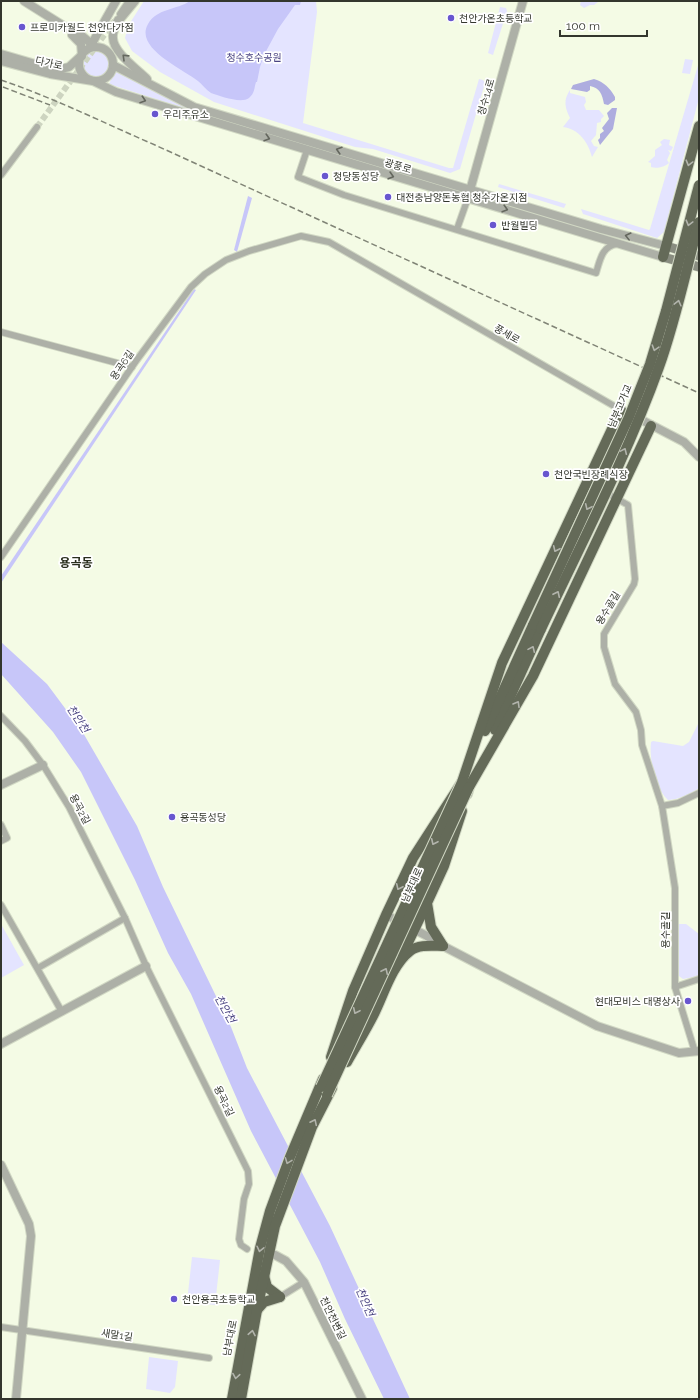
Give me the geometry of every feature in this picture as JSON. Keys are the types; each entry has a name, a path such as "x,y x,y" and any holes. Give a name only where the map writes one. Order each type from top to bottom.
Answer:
{"highway":[{"path":"663,257 699,126"},
{"name":"남부고가교","path":"537,627 629,417 650,364 699,185"},
{"path":"537,627 615,470 659,367 675,314 699,222"},
{"path":"324,1091 373,1016 444,866 466,784 502,663 620,410"},
{"path":"324,1091 353,991 413,858 466,784 533,676 651,426"},
{"name":"남부대로","path":"265,1270 275,1226 324,1091 537,627"},
{"path":"393,973 411,950 418,947 443,946 431,927 427,903"},
{"name":"남부대로","path":"232,1399 260,1248 270,1211 303,1125 324,1091"},
{"path":"265,1270 264,1281 267,1287 280,1296"},
{"path":"241,1399 265,1270"},
{"path":"257,1310 264,1302 280,1296"}],"main road":[{"name":"광풍로","path":"666,246 699,256"},
{"name":"광풍로","path":"663,257 699,267"}],"street":[{"path":"24,1 80,34 92,47 106,50 110,54"},
{"path":"82,56 92,47 99,29 116,1"},
{"path":"68,28 71,34 81,44 82,56 79,66 81,71 88,79 94,81 104,79 112,70 113,65 108,35 125,1"},
{"path":"109,11 109,20 115,22 129,1"},
{"path":"135,1 119,15 113,38 116,49 153,84"},
{"name":"청수14로","path":"468,198 523,1"},
{"path":"80,34 99,29"},
{"name":"다가로","path":"1,54 56,70 69,67 82,56"},
{"name":"다가로","path":"1,61 59,76 94,81"},
{"name":"광풍로","path":"113,65 153,84 194,107 470,188 601,229 666,246"},
{"path":"59,76 116,92"},
{"name":"광풍로","path":"94,81 116,92 663,257"},
{"path":"1,169 35,126 1,175"},
{"path":"307,150 298,177 344,195 596,273 604,250 611,245 621,244"},
{"path":"457,230 468,198"},
{"name":"용곡6길","path":"1,557 132,367 191,287 205,274 226,260 249,251 301,236"},
{"name":"풍세로","path":"301,236 329,242 620,410 684,442 699,457"},
{"path":"596,236 604,250"},
{"path":"1,332 132,367"},
{"name":"용수골길","path":"587,482 628,505 635,579 634,584 604,634 604,647 615,684 636,712 641,730 642,745 662,806 675,888 675,987 697,1052"},
{"name":"용곡2길","path":"1,716 25,741 43,764 69,807 125,918 146,966 248,1171 249,1184 244,1199 239,1239 242,1245 247,1249"},
{"path":"1,785 43,764"},
{"path":"662,806 678,803 699,793"},
{"path":"1,825 7,838 1,842"},
{"path":"1,905 62,1012"},
{"path":"386,915 597,1026 678,1053 697,1052"},
{"path":"38,968 125,918"},
{"path":"1,1044 146,966"},
{"path":"675,987 699,979"},
{"path":"1,1164 29,1224 31,1236 16,1399"},
{"name":"천안천변길","path":"275,1255 286,1261 304,1282 362,1399"},
{"path":"280,1296 304,1282"},
{"name":"새말1길","path":"1,1327 209,1358"}],"green space":[{"name":"청수호수공원","path":"144,1 316,1 317,12 303,123 449,168 453,168 479,79 483,80 485,83 460,169 450,173 373,149 355,147 214,102 160,72 132,51 125,38 128,26"},
{"path":"581,1 598,2 584,8 580,5"},
{"path":"500,7 506,8 507,11 493,55 488,53"},
{"path":"96,50 106,54 110,64 106,74 96,78 86,74 82,64 86,54"},
{"path":"685,59 693,60 690,74 682,73"},
{"path":"699,62 699,98 664,232 657,238 583,214 581,209 649,230 650,229"},
{"path":"116,69 190,110 109,84"},
{"path":"570,90 570,93 585,97 586,102 584,105 586,110 599,110 604,116 601,119 601,122 597,123 596,135 591,141 594,146 598,147 592,157 588,146 582,137 574,130 563,127 570,118 567,111 566,97"},
{"path":"664,139 670,140 669,145 673,147 671,151 668,150 670,153 667,160 669,163 665,166 655,168 651,167 651,163 648,162 655,156 655,150 662,145 660,142"},
{"path":"499,184 566,204 564,208 498,187"},
{"path":"699,722 699,788 692,793 676,799 668,800 663,795 656,781 652,765 651,742 653,741 683,746 689,742"},
{"path":"1,924 24,965 1,978"},
{"path":"679,924 686,924 699,934 699,976 683,979 679,976"},
{"path":"192,1257 220,1260 215,1305 187,1302"},
{"path":"149,1357 178,1361 175,1387 170,1393 146,1389"}],"shaded area":[{"path":"594,79 609,88 615,97 615,100 608,105 604,104 600,92 596,88 590,86 590,90 587,92 571,89 573,85"},
{"path":"612,108 617,108 613,129 600,145 598,140 600,138 600,134 604,131 602,128 609,119 607,113"}],"water":[{"path":"190,1 301,1 300,5 295,5 278,29 264,55 257,82 249,98 245,100 236,100 211,93 198,81 162,57 148,41 146,33 148,24 152,19 162,12"},
{"path":"248,196 252,198 237,252 234,250"},
{"path":"194,289 196,290 1,583 1,576"},
{"name":"천안천","path":"1,642 47,684 82,731 137,826 163,887 231,1027 247,1068 330,1226 410,1399 384,1399 345,1319 320,1262 251,1131 191,994 168,953 135,880 81,772 53,732 1,674"}],"tunnel":[{"path":"37,127 116,19"}],"railway":[{"path":"1,80 60,103 155,145 699,393"},
{"path":"3,87 50,105"}],"place":[{"name":"천안가온초등학교","path":"451,18"},
{"name":"프로미카월드 천안다가점","path":"22,27"},
{"name":"우리주유소","path":"155,114"},
{"name":"청당동성당","path":"325,176"},
{"name":"대전충남양돈농협 청수가온지점","path":"388,197"},
{"name":"반월빌딩","path":"493,225"},
{"name":"천안국빈장례식장","path":"546,474"},
{"name":"용곡동성당","path":"172,817"},
{"name":"현대모비스 대명상사","path":"688,1001"},
{"name":"천안용곡초등학교","path":"174,1299"}],"district":[{"name":"용곡동","path":"76,563"}]}
